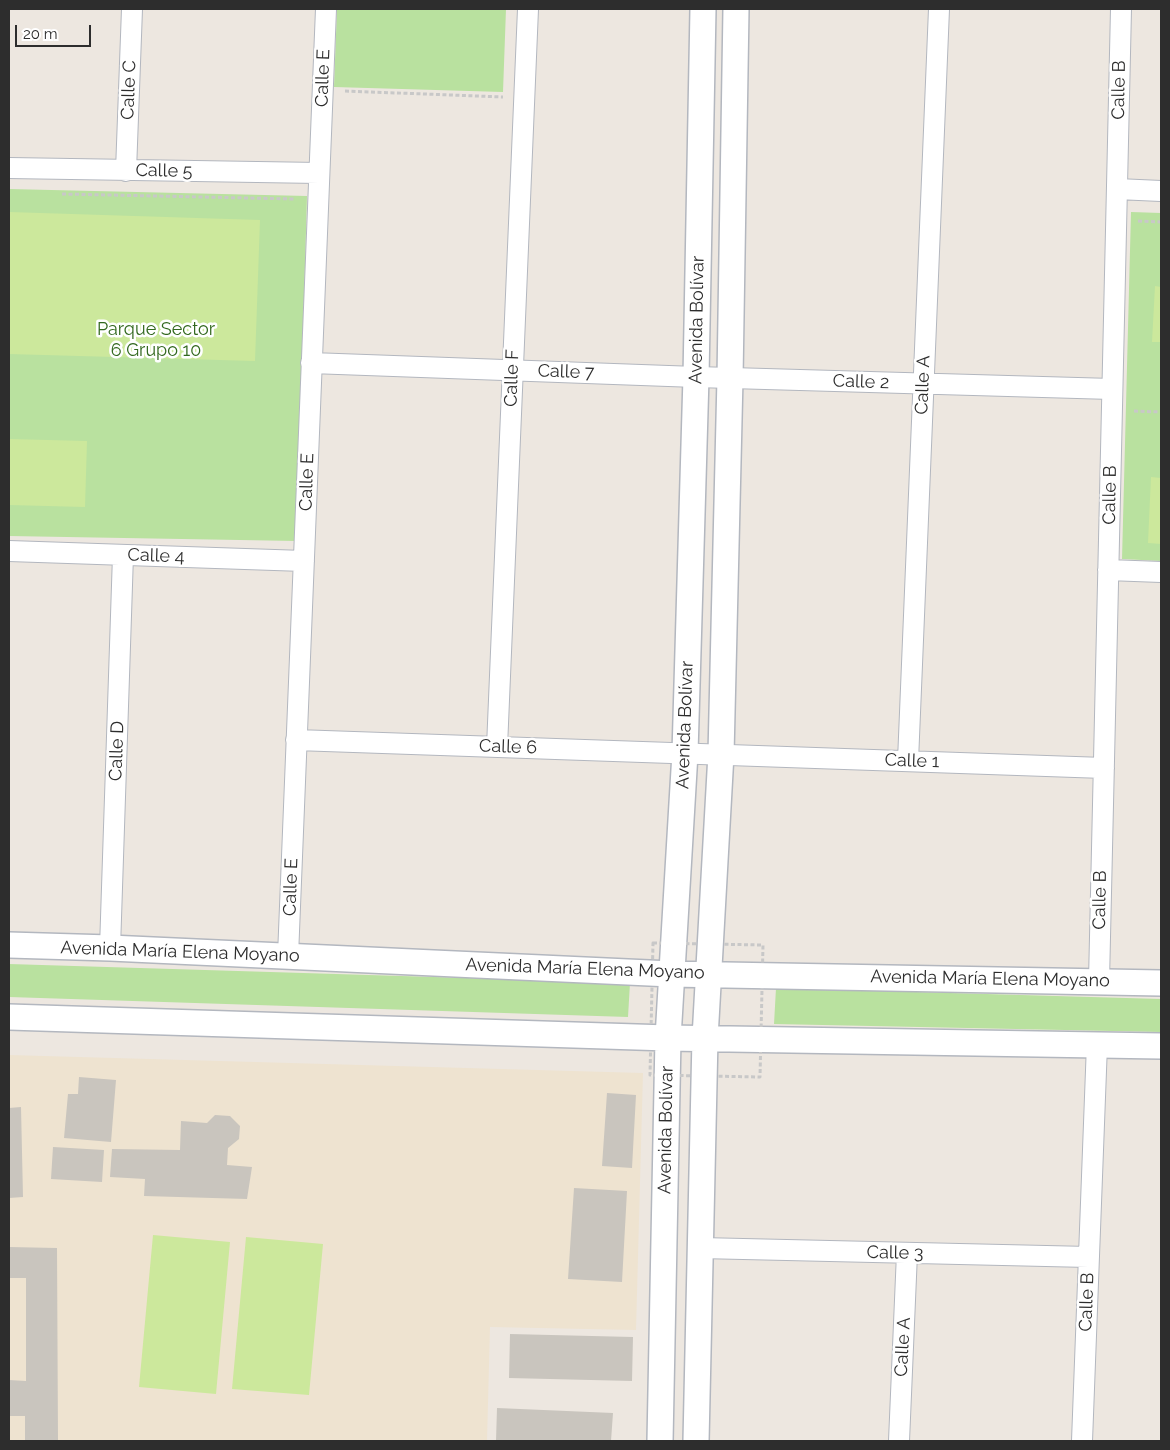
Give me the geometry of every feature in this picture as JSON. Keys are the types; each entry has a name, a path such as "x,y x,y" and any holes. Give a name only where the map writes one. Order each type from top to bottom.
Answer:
{"street":[{"name":"Calle C","path":"126,170 132,9"},
{"name":"Calle E","path":"288,956 326,9"},
{"name":"Calle F","path":"497,747 528,9"},
{"name":"Avenida Bolívar","path":"660,1441 668,1038 685,753 696,377 703,9"},
{"name":"Avenida Bolívar","path":"696,1441 705,1038 721,754 736,9"},
{"name":"Calle A","path":"908,761 939,9"},
{"path":"1112,9 1121,9"},
{"name":"Calle B","path":"1099,981 1121,9"},
{"name":"Calle 5","path":"9,168 319,174"},
{"path":"1117,189 1161,191"},
{"name":"Calle 7","path":"311,363 730,378"},
{"name":"Calle 2","path":"730,378 1112,389"},
{"name":"Calle 4","path":"9,551 304,562"},
{"name":"Calle D","path":"110,948 123,555"},
{"path":"1108,570 1161,572"},
{"name":"Calle 6","path":"296,740 721,754"},
{"name":"Calle 1","path":"721,754 1104,768"},
{"name":"Avenida María Elena Moyano","path":"9,946 110,948 672,974 1161,983"},
{"path":"9,1017 668,1038 1161,1046"},
{"name":"Calle B","path":"1082,1441 1097,1044"},
{"name":"Calle 3","path":"700,1248 1089,1257"},
{"name":"Calle A","path":"899,1441 907,1253"}],"path":[{"path":"322,90 524,97"},
{"path":"58,194 304,200"}],"shaded area":[{"path":"9,1055 643,1073 636,1330 490,1327 487,1441 9,1441"}],"green space":[{"path":"337,9 506,9 503,92 334,87"},
{"name":"Parque Sector 6 Grupo 10","path":"9,189 307,196 297,541 9,536"},
{"path":"9,212 260,220 255,361 9,354"},
{"path":"1131,212 1161,213 1161,561 1122,559"},
{"path":"1155,286 1161,287 1161,342 1152,342"},
{"path":"9,439 87,441 85,507 9,505"},
{"path":"1151,477 1161,478 1161,544 1148,543"},
{"path":"9,964 630,983 628,1017 9,997"},
{"path":"776,988 1161,999 1161,1032 774,1024"},
{"path":"153,1235 230,1242 216,1394 139,1387"},
{"path":"246,1237 323,1244 309,1395 232,1389"}],"building":[{"path":"79,1077 116,1080 111,1142 64,1138 68,1094 78,1094"},
{"path":"607,1093 636,1095 632,1168 602,1166"},
{"path":"21,1107 23,1197 9,1198 9,1108"},
{"path":"215,1115 230,1116 240,1126 239,1139 228,1148 227,1165 252,1167 247,1199 144,1196 145,1179 110,1177 112,1149 180,1150 181,1121 207,1123"},
{"path":"53,1147 104,1150 102,1182 51,1179"},
{"path":"574,1188 627,1191 622,1282 568,1279"},
{"path":"9,1247 57,1248 58,1441 25,1441 25,1416 9,1416 9,1380 26,1381 26,1278 9,1278"},
{"path":"510,1334 633,1337 632,1381 509,1378"},
{"path":"497,1408 613,1413 611,1441 496,1441"}]}
